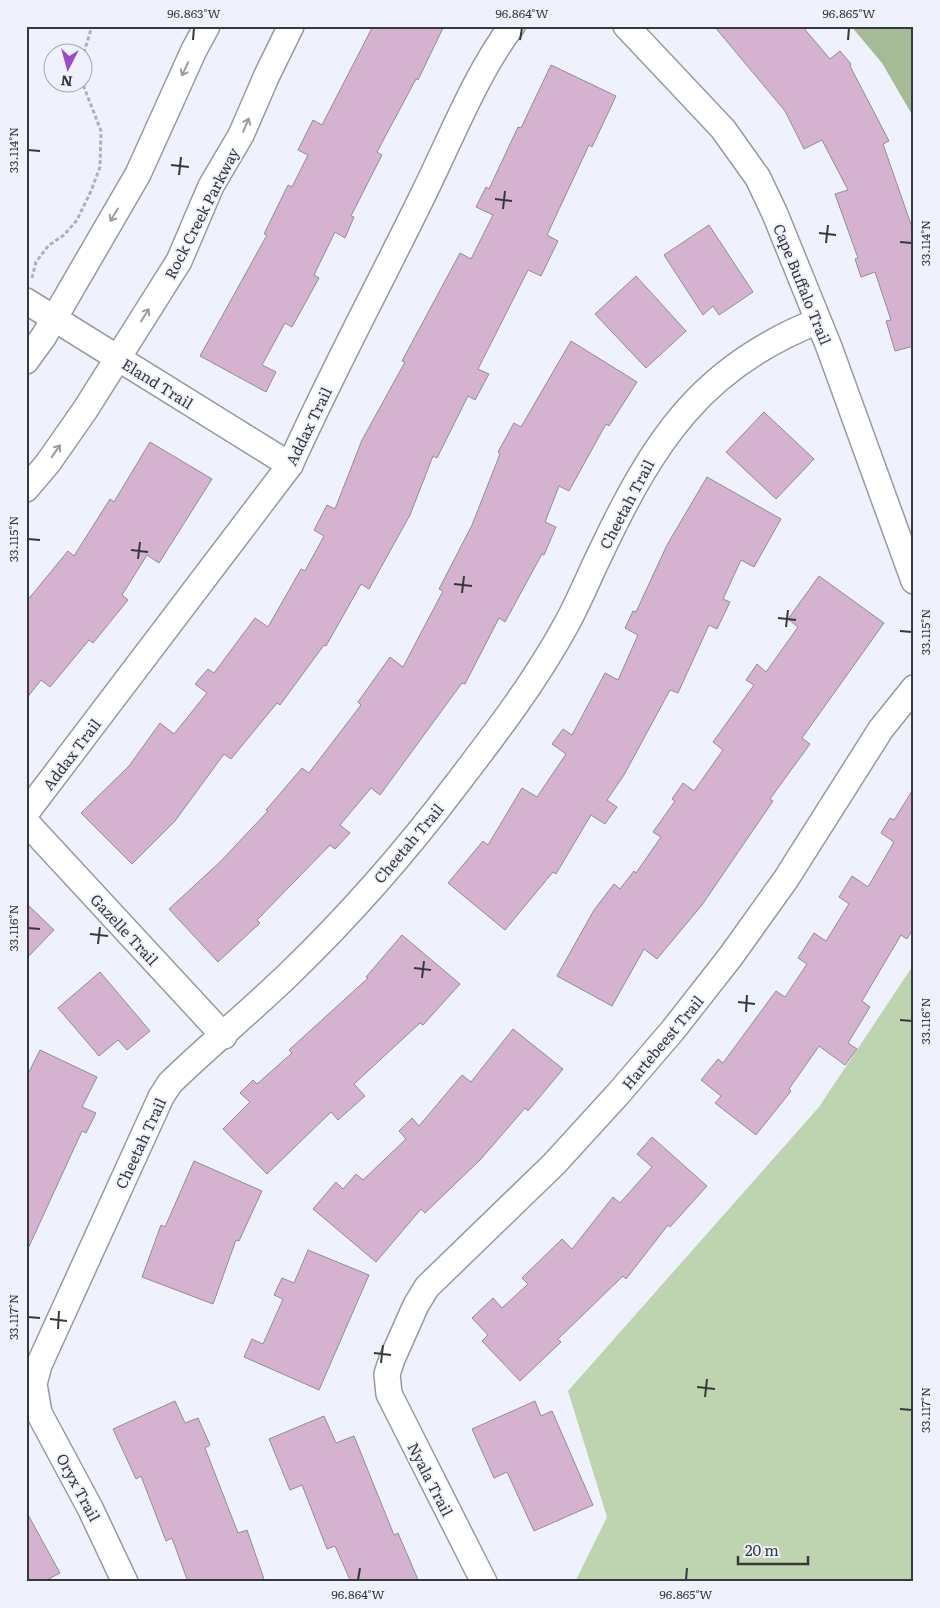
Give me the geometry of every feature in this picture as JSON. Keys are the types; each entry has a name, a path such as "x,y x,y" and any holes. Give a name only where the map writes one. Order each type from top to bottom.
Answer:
{"street":[{"path":"26,361 54,318 138,174 186,66 208,26"},
{"name":"Rock Creek Parkway","path":"26,489 80,418 179,261 211,186 241,135 290,26"},
{"name":"Addax Trail","path":"26,813 290,465 318,403 364,315 482,74 512,26"},
{"name":"Cape Buffalo Trail","path":"626,26 710,114 747,161 767,196 818,321 914,580"},
{"name":"Eland Trail","path":"28,292 54,318 290,465"},
{"name":"Cheetah Trail","path":"34,1393 34,1384 39,1365 160,1097 170,1083 224,1036 293,970 358,902 428,821 486,745 556,642 645,467 674,424 701,394 732,367 767,344 818,321"},
{"name":"Hartebeest Trail","path":"387,1374 404,1332 427,1287 503,1216 566,1151 673,1030 731,956 781,886 827,818 881,729 914,688"},
{"name":"Gazelle Trail","path":"26,822 224,1036"},
{"name":"Nyala Trail","path":"387,1374 387,1385 392,1403 484,1582"},
{"name":"Oryx Trail","path":"34,1393 44,1423 90,1508 124,1582"}],"path":[{"path":"87,42 92,26"},
{"path":"28,292 36,262 49,245 64,234 76,220 91,191 100,167 101,131 86,92"}],"green space":[{"path":"851,26 914,26 914,118 882,63"},
{"path":"914,964 914,1582 575,1582 607,1517 568,1391 819,1107"}],"building":[{"path":"373,26 444,26 418,80 416,79 377,152 382,155 351,216 354,217 345,238 335,232 314,275 319,278 292,327 285,323 262,365 276,372 266,392 200,356 267,235 264,234 288,185 292,187 308,155 298,150 313,120 322,125"},
{"path":"714,26 802,26 830,59 840,51 851,64 850,66 889,141 883,144 914,233 914,346 895,351 886,321 891,320 875,272 861,277 855,259 858,258 835,194 848,190 822,140 804,149 785,111"},
{"path":"551,65 616,96 592,147 589,145 547,235 558,241 541,276 528,270 478,369 489,374 475,400 468,396 437,458 433,456 410,515 369,589 361,584 326,646 324,645 280,705 277,703 231,759 224,754 175,821 132,864 81,813 129,766 160,723 174,734 207,693 195,684 208,669 214,673 255,618 268,627 301,569 305,571 324,536 314,530 327,505 335,509 362,440 405,362 402,361 460,253 471,259 493,215 476,207 486,187 489,189 518,127 521,128"},
{"path":"709,225 753,292 719,315 713,306 703,315 664,255"},
{"path":"636,276 686,331 646,368 595,314"},
{"path":"571,341 637,382 609,426 606,424 569,491 559,486 545,522 556,527 544,555 542,554 505,622 499,618 465,684 462,683 380,795 371,788 340,825 350,833 335,849 330,845 257,920 260,923 218,962 169,909 221,861 268,811 266,810 302,768 309,773 361,705 358,702 390,657 403,667 443,591 439,589 472,525 500,454 498,452 514,423 521,427"},
{"path":"764,412 814,459 776,499 726,452"},
{"path":"150,442 212,479 159,563 147,555 122,595 128,600 93,643 89,640 50,687 41,680 26,699 26,602 68,551 74,556 110,499 114,502"},
{"path":"707,477 781,519 754,567 741,560 723,599 730,602 717,629 709,625 678,693 670,690 624,775 607,800 617,807 605,824 591,815 556,874 553,872 505,930 448,883 483,841 488,845 522,788 537,797 566,754 552,744 563,729 572,735 605,673 618,680 638,635 625,628 633,611 636,612 667,545"},
{"path":"819,576 884,623 802,738 810,744 770,799 773,801 702,905 657,959 644,949 612,1006 557,976 594,910 614,884 620,889 634,871 636,873 661,837 653,832 675,801 672,799 683,783 694,791 723,750 713,742 754,685 746,680 757,664 766,672 798,627 788,619"},
{"path":"914,788 914,927 907,939 901,935 862,1001 870,1007 848,1043 857,1049 845,1065 819,1046 789,1089 791,1091 756,1135 715,1103 721,1096 701,1080 718,1059 723,1063 776,991 785,997 807,964 798,958 814,933 826,941 849,904 839,897 852,876 868,887 894,842 881,833 890,818 894,820"},
{"path":"26,903 54,930 26,959"},
{"path":"402,935 460,984 423,1025 420,1023 354,1084 365,1096 338,1120 331,1112 267,1174 223,1129 250,1102 240,1093 253,1080 257,1084 292,1053 289,1050 368,978 366,977"},
{"path":"100,972 150,1031 127,1050 118,1040 99,1056 58,1008"},
{"path":"513,1029 563,1069 528,1111 525,1108 481,1159 425,1213 421,1209 376,1262 313,1209 336,1182 343,1189 356,1174 363,1180 406,1139 399,1131 412,1118 419,1126 462,1075 471,1082"},
{"path":"40,1050 97,1077 82,1107 96,1113 86,1133 82,1131 26,1253 26,1078"},
{"path":"652,1137 707,1186 670,1227 668,1225 626,1279 623,1276 558,1339 561,1342 520,1381 482,1341 488,1335 472,1318 493,1298 502,1308 528,1284 522,1278 562,1239 572,1249 613,1197 620,1203 652,1167 637,1154"},
{"path":"194,1161 262,1191 239,1241 236,1240 213,1304 142,1277 161,1225 165,1227"},
{"path":"308,1250 369,1275 319,1390 244,1357 252,1339 263,1344 283,1299 274,1295 282,1278 294,1283"},
{"path":"175,1401 185,1423 198,1418 210,1445 205,1448 238,1533 247,1530 265,1582 188,1582 172,1538 166,1541 141,1476 136,1479 113,1429"},
{"path":"535,1401 541,1416 552,1411 593,1505 534,1531 507,1472 494,1478 472,1429"},
{"path":"324,1416 336,1443 354,1436 394,1535 398,1533 419,1582 351,1582 335,1546 327,1549 302,1485 290,1490 269,1439"},
{"path":"26,1511 60,1573 43,1582 26,1582"}]}
